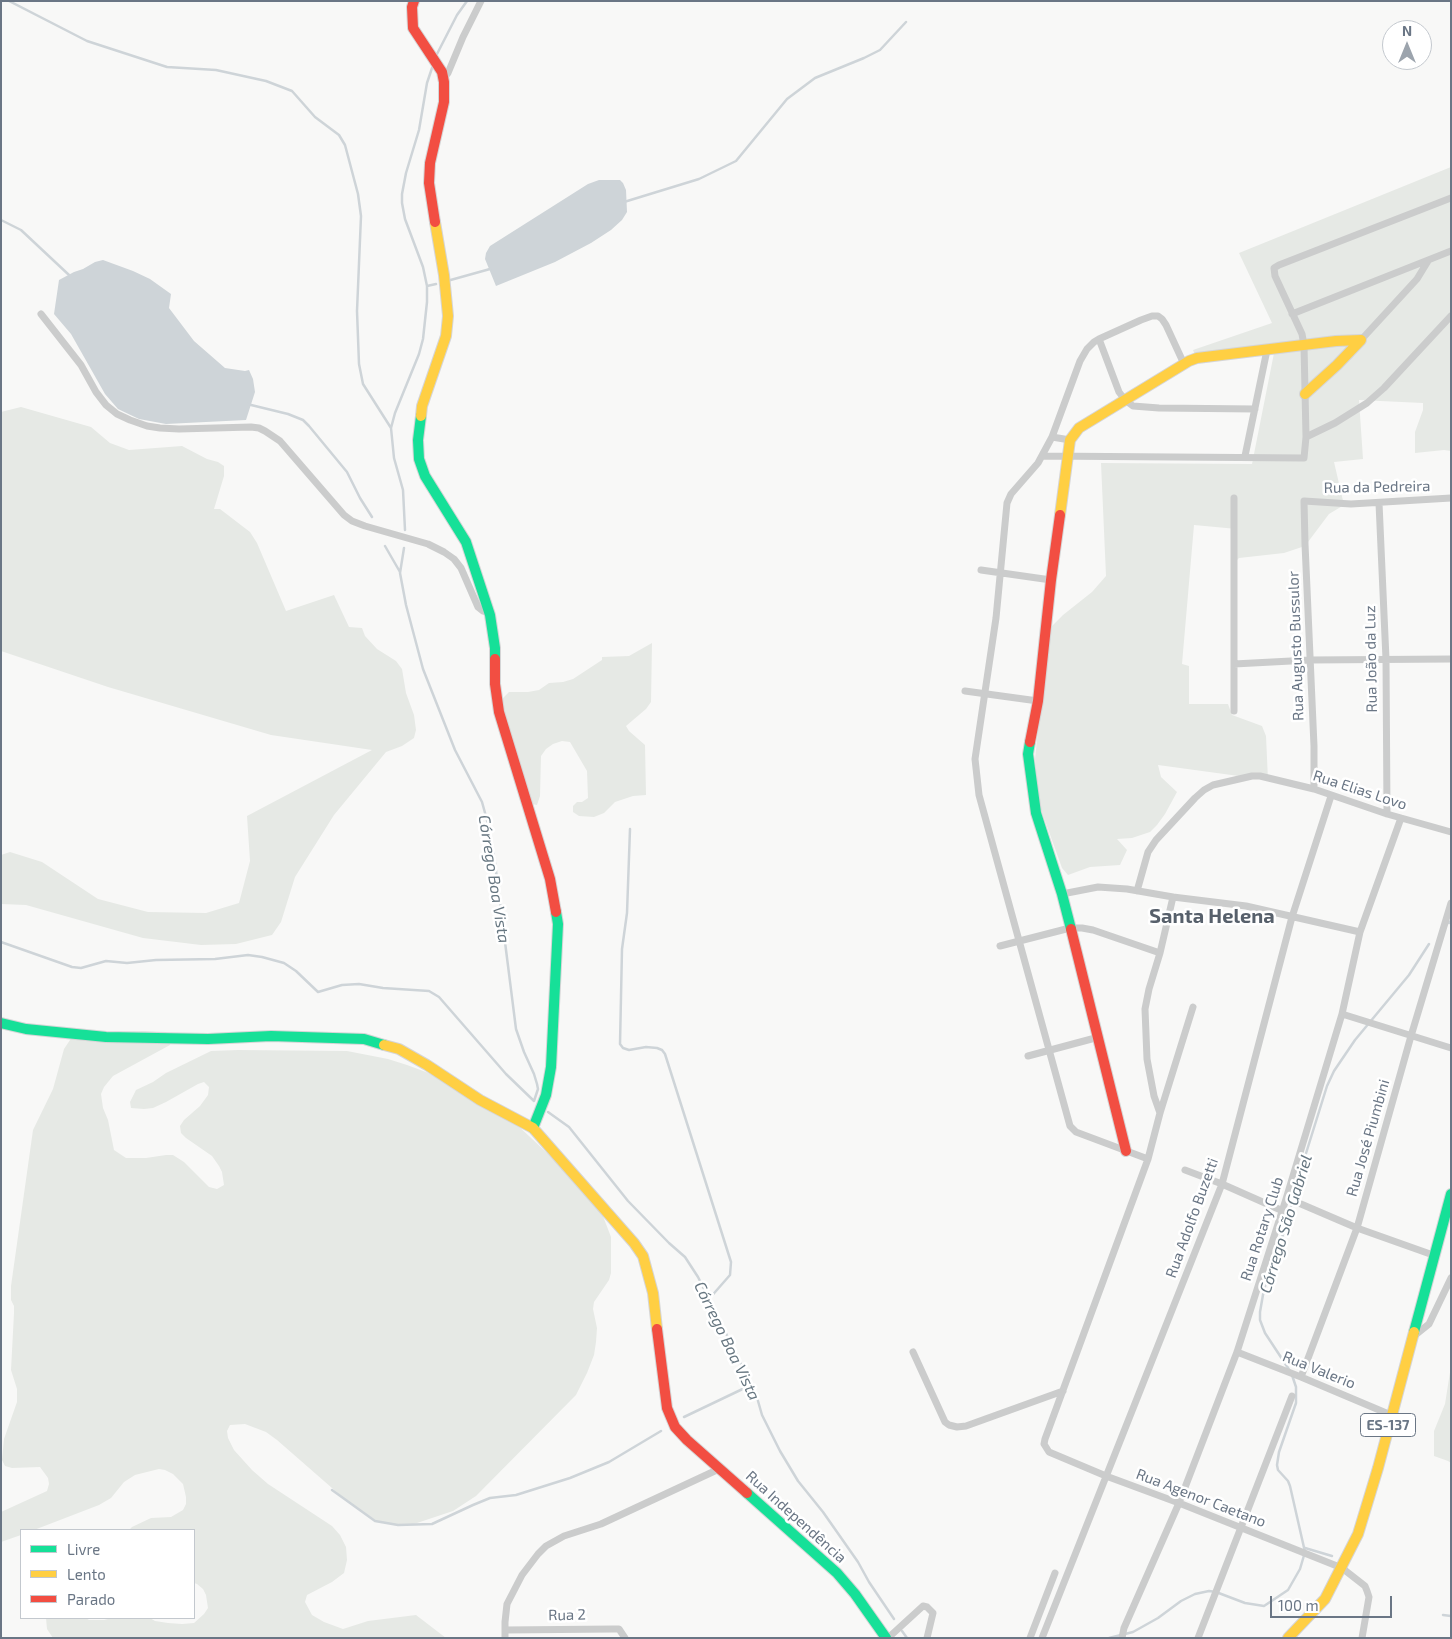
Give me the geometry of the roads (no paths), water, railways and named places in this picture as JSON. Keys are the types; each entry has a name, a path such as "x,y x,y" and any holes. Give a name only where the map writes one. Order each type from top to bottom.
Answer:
{"street":[{"path":"1,1023 42,1031 106,1037 208,1039 271,1036 364,1039 399,1049 480,1100 534,1128 546,1095 551,1067 558,924 550,879 499,712 495,684 495,648 489,612 466,542 425,476 419,459 418,440 422,406 446,336 448,316 444,275 429,183 430,163 444,102 443,79 442,72 413,28 412,7 414,1"},
{"path":"443,79 448,73 481,1"},
{"path":"1042,456 1245,456 1304,458 1306,437 1304,345 1302,334 1273,271 1274,268 1279,264 1451,198"},
{"path":"1292,314 1451,251"},
{"path":"1304,394 1337,365 1417,280 1428,261"},
{"path":"41,314 81,365 96,392 106,405 117,414 147,426 160,428 251,427 265,431 280,441 348,518 366,526 428,544 454,559 462,568 478,607 483,611 489,612"},
{"path":"1148,1159 1076,1132 1070,1126 979,795 975,759 1001,572 1006,503 1011,494 1042,456 1052,437 1080,361 1087,349 1099,339 1141,320 1158,316 1162,318 1166,325 1184,364"},
{"path":"1306,437 1335,424 1367,403 1384,388 1451,316"},
{"path":"1099,339 1119,392 1133,406 1139,408 1255,409"},
{"path":"1126,1151 1062,894 1036,813 1028,754 1038,701 1051,580 1070,440 1079,428 1197,358 1336,341 1361,340"},
{"path":"1245,456 1267,350"},
{"path":"1052,437 1070,440"},
{"path":"1234,498 1234,711"},
{"name":"Rua da Pedreira","path":"1304,501 1351,504 1451,498"},
{"name":"Rua Augusto Bussulor","path":"1304,501 1314,789"},
{"name":"Rua João da Luz","path":"1380,503 1386,659 1387,814"},
{"path":"981,570 1051,580"},
{"path":"1234,664 1310,660 1451,659"},
{"path":"965,691 1038,701"},
{"name":"Rua Elias Lovo","path":"1138,891 1148,852 1156,840 1199,794 1213,786 1252,776 1260,776 1314,789 1387,814 1451,832"},
{"name":"Rua Adolfo Buzetti","path":"1042,1638 1222,1184 1292,917 1331,796"},
{"name":"Rua Rotary Club","path":"1122,1638 1124,1628 1179,1503 1237,1352 1283,1211 1342,1014 1360,932 1401,818"},
{"path":"1062,894 1098,888 1121,888 1246,906 1360,932"},
{"path":"1160,1113 1154,1096 1147,1059 1145,1009 1173,896"},
{"name":"Rua José Piumbini","path":"1299,1376 1357,1228 1451,903"},
{"path":"1000,946 1070,928 1087,928 1160,952"},
{"path":"913,1352 945,1422 949,1426 966,1426 1063,1391 1148,1159 1193,1006"},
{"path":"1342,1014 1451,1048"},
{"path":"1028,1056 1099,1037"},
{"name":"Rua Independência","path":"534,1128 634,1243 643,1256 653,1293 667,1408 676,1427 687,1440 837,1573 887,1638"},
{"path":"1185,1170 1283,1211"},
{"name":"ES-137","path":"1288,1638 1324,1599 1342,1568 1358,1534 1378,1468 1433,1255 1451,1194"},
{"path":"1300,1204 1357,1228 1433,1255"},
{"path":"1413,1337 1429,1324 1451,1278"},
{"name":"Rua Valerio","path":"1237,1352 1391,1415"},
{"name":"Rua Agenor Caetano","path":"1063,1391 1045,1439 1046,1448 1050,1452 1106,1476 1342,1568 1368,1590 1362,1638"},
{"path":"1198,1638 1292,1396"},
{"path":"505,1634 507,1604 514,1588 530,1563 546,1546 564,1536 601,1524 720,1469"},
{"path":"1030,1638 1055,1573"},
{"path":"887,1638 924,1606 933,1613 927,1638"},
{"path":"569,1629 569,1638"},
{"name":"Rua 2","path":"505,1634 569,1629 619,1629 625,1638"}],"waterway":[{"path":"9,1 87,41 167,67 216,70 266,81 292,91 315,117 339,135 345,145 358,194 361,216 357,311 359,364 363,384 391,428"},
{"name":"Córrego Boa Vista","path":"437,54 457,15 467,1"},
{"path":"624,202 699,179 736,161 787,99 815,78 880,50 906,22"},
{"name":"Córrego Boa Vista","path":"405,530 403,490 394,458 391,428 423,339 427,286 423,267 405,219 402,194 406,173 419,130 427,83 432,68"},
{"path":"1,220 21,230 69,275"},
{"path":"447,281 490,269"},
{"path":"427,286 436,284"},
{"path":"247,404 288,414 303,420 347,472 372,517"},
{"path":"385,546 400,572"},
{"path":"1,942 72,967 81,968 106,961 127,963 156,960 215,959 248,955 284,963 296,971 318,992 342,985 359,984 383,988 429,991 439,997 506,1074 534,1101 538,1089 516,1029 495,863 487,820 482,802 455,750 423,669 406,605 400,573 404,548"},
{"path":"630,829 627,913 622,949 620,1044 623,1048 629,1050 646,1047 657,1048 665,1054 731,1262 730,1275 709,1299"},
{"name":"Córrego São Gabriel","path":"1290,1371 1265,1333 1260,1320 1260,1312 1264,1289 1286,1226 1298,1179 1327,1086 1334,1071 1355,1040 1409,975 1429,944"},
{"name":"Córrego Boa Vista","path":"548,1112 569,1127 628,1201 685,1257 698,1277 756,1394 762,1415 780,1451 798,1481 823,1512 858,1562 894,1619"},
{"name":"Córrego São Gabriel","path":"1109,1638 1133,1632 1195,1594 1209,1591 1216,1592 1245,1603 1264,1606 1288,1590 1300,1569 1305,1552 1290,1486 1278,1470 1277,1465 1279,1452 1296,1403 1296,1387 1292,1375"},
{"path":"684,1417 751,1385"},
{"path":"332,1490 375,1521 398,1525 432,1524 490,1498 516,1495 570,1478 609,1462 661,1431"},
{"path":"1305,1548 1332,1556"},
{"path":"1443,1615 1451,1616"},
{"name":"Córrego Boa Vista","path":"902,1631 907,1638"}],"district":[{"name":"Santa Helena","path":"1212,916"}]}
